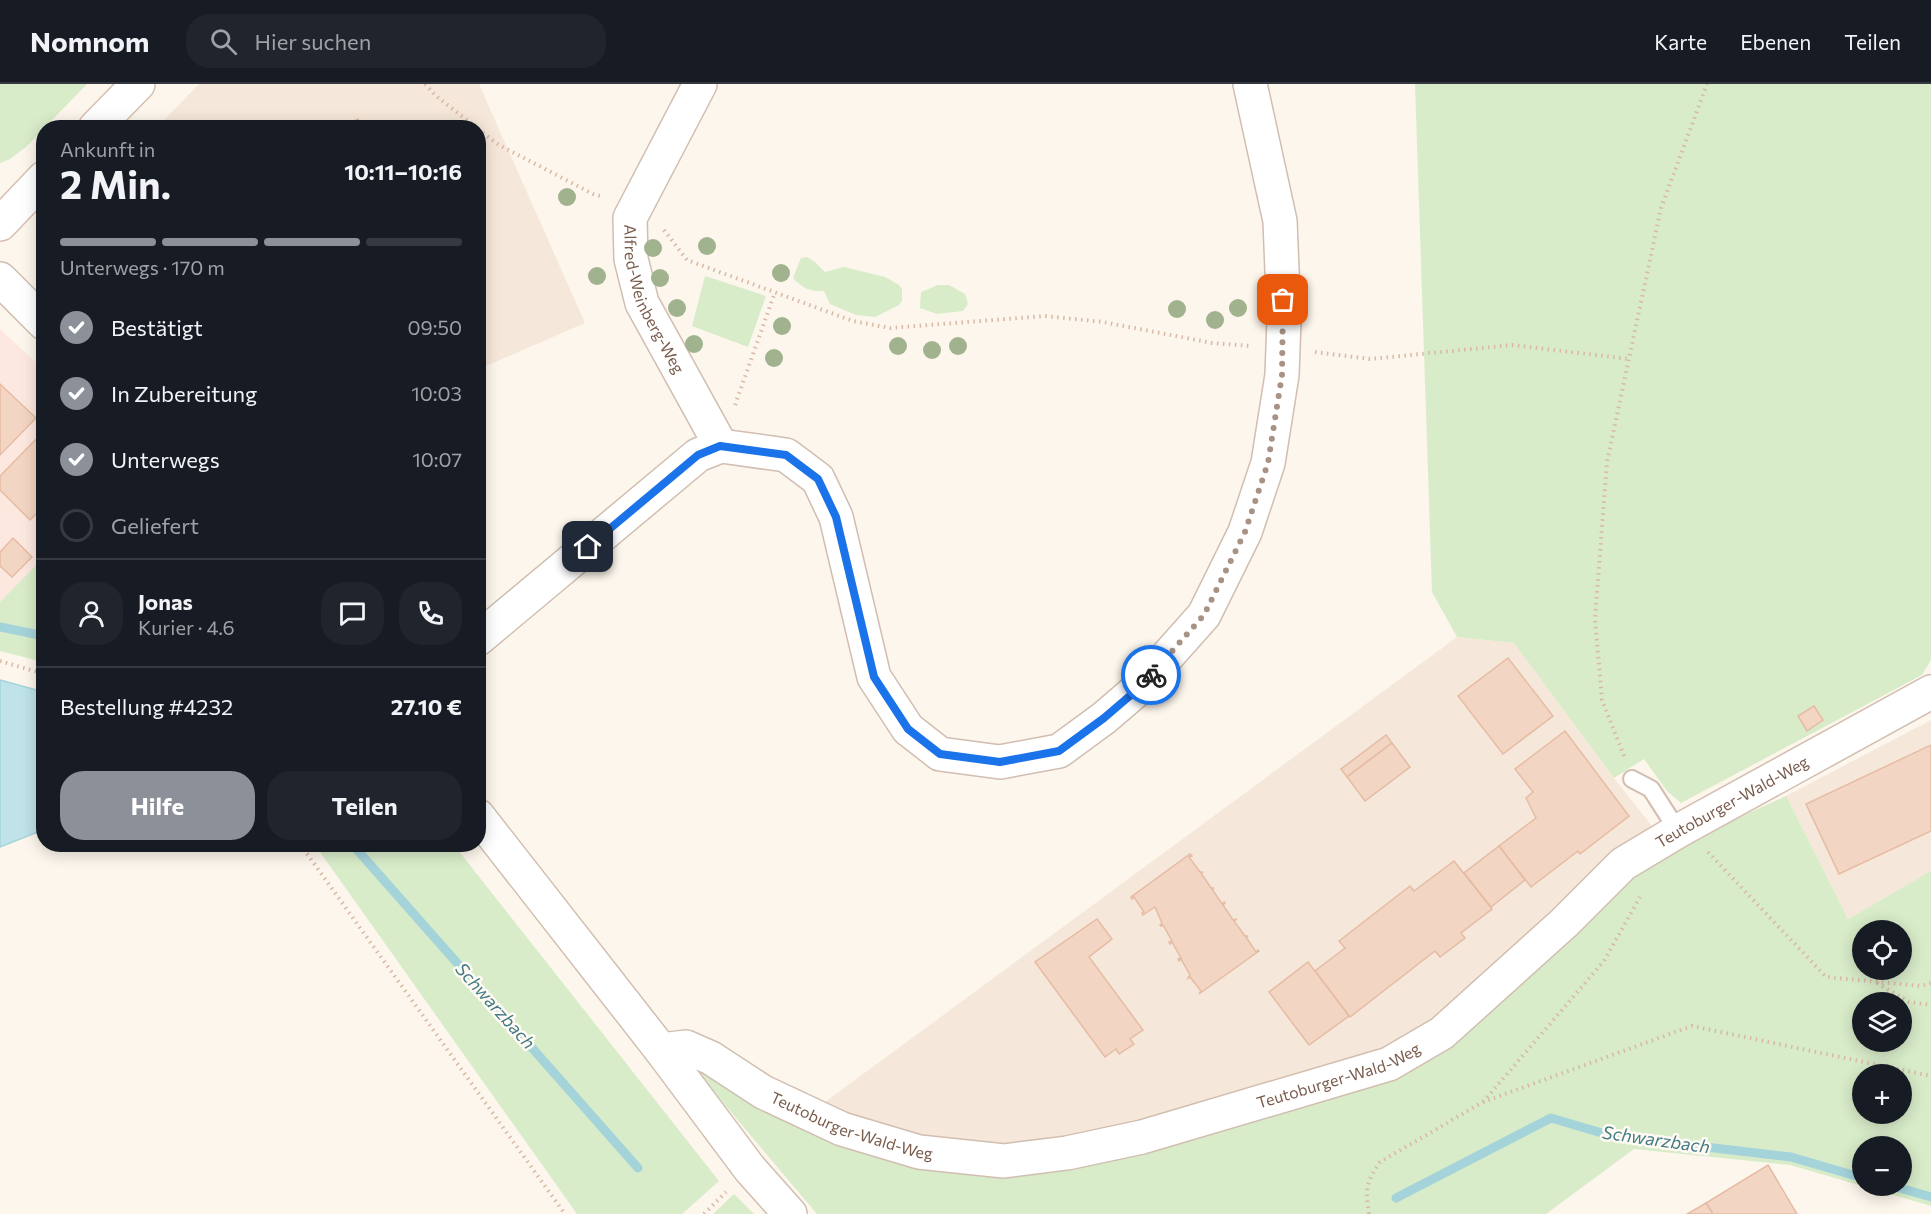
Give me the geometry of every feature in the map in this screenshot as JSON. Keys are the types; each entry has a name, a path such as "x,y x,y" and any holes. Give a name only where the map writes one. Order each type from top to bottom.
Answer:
{"street":[{"path":"103,120 138,84"},
{"name":"Alfred-Weinberg-Weg","path":"700,84 630,218 631,259 642,303 720,446"},
{"path":"486,632 698,455 720,446 786,455 818,479 836,517 874,677 908,729 940,754 1000,762 1059,751 1104,718 1139,688 1204,615 1245,532 1268,463 1282,375 1284,320 1280,221 1250,84"},
{"path":"0,224 36,186"},
{"path":"0,279 36,315"},
{"name":"Teutoburger-Wald-Weg","path":"662,1050 686,1047 711,1058 763,1092 842,1130 919,1152 1004,1161 1089,1149 1142,1137 1389,1064 1442,1033 1564,923 1623,864 1678,831 1931,692"},
{"path":"486,826 662,1050 750,1168 790,1214"}],"lane":[{"path":"1632,779 1651,789 1678,831"}],"path":[{"path":"425,84 436,96 468,120"},
{"path":"1632,779 1602,700 1595,619 1607,462 1661,208 1707,84"},
{"path":"486,134 499,145 592,194 636,206 653,216 687,260 853,321 890,328 1045,316 1103,322 1212,343 1283,348 1371,359 1512,345 1629,359"},
{"path":"720,446 775,292"},
{"path":"0,661 36,672"},
{"path":"1678,831 1706,849 1826,977 1921,986 1931,983"},
{"path":"306,852 565,1214"},
{"path":"1483,1102 1604,961 1641,894"},
{"path":"1875,982 1909,1002 1931,1005"},
{"path":"1369,1214 1366,1194 1369,1178 1380,1162 1483,1102 1692,1026 1931,1076"}],"shaded area":[{"path":"199,84 479,84 585,323 486,366 486,120 164,120"},
{"path":"0,329 36,363 36,565 0,602"},
{"path":"1457,637 1514,643 1656,831 1440,1021 1391,1050 1138,1127 1003,1151 919,1141 821,1105"},
{"path":"1931,720 1931,871 1848,919 1786,796"}],"green space":[{"path":"0,84 87,84 52,120 36,120 36,137 10,159 0,163"},
{"path":"1415,84 1931,84 1931,660 1922,675 1681,803 1667,791 1644,759 1614,778 1514,643 1457,637 1432,592"},
{"path":"807,257 825,272 844,267 885,277 902,289 902,301 899,305 875,317 856,315 830,304 824,291 807,289 793,278 801,258"},
{"path":"705,276 766,296 748,347 692,326"},
{"path":"938,285 949,285 965,294 968,304 963,311 937,314 920,308 921,292"},
{"path":"36,565 36,660 0,651 0,602"},
{"path":"1786,796 1848,919 1931,871 1931,1206 1897,1196 1912,1196 1912,1136 1852,1136 1852,1183 1790,1165 1634,1149 1546,1214 817,1214 692,1066 1002,1174 1392,1076 1629,872 1681,844"},
{"path":"320,852 460,852 719,1181 682,1214 577,1214"},
{"path":"734,1194 754,1214 713,1214"}],"water":[{"path":"0,680 36,690 36,833 0,847"}],"building":[{"path":"0,384 36,418 0,455"},
{"path":"36,439 36,514 30,520 0,490 0,476"},
{"path":"13,538 32,557 12,577 0,566 0,552"},
{"path":"1508,658 1553,716 1503,754 1458,696"},
{"path":"1814,706 1823,720 1807,731 1798,716"},
{"path":"1565,731 1629,816 1580,854 1578,851 1531,887 1499,846 1536,818 1526,798 1533,792 1515,769"},
{"path":"1386,735 1392,743 1347,777 1341,769"},
{"path":"1392,743 1410,767 1365,801 1347,777"},
{"path":"1931,745 1931,831 1839,874 1806,804"},
{"path":"1499,846 1525,880 1491,907 1464,873"},
{"path":"1190,854 1192,856 1189,857 1200,872 1203,872 1201,873 1211,888 1214,888 1212,889 1222,904 1225,903 1223,905 1233,920 1237,919 1234,921 1245,936 1248,936 1246,937 1256,952 1259,951 1199,994 1201,991 1190,977 1188,978 1190,975 1181,959 1179,961 1178,959 1181,958 1172,942 1170,944 1169,942 1172,941 1163,925 1160,925 1162,923 1155,907 1143,915 1144,912 1134,897 1132,899 1131,897"},
{"path":"1454,861 1492,909 1461,933 1465,938 1440,957 1435,951 1350,1017 1315,971 1345,948 1339,941 1410,886 1414,891"},
{"path":"1097,919 1112,939 1089,957 1143,1030 1130,1039 1134,1044 1119,1054 1116,1049 1105,1057 1035,962"},
{"path":"1308,962 1349,1016 1309,1045 1269,992"},
{"path":"1768,1165 1797,1214 1713,1214 1706,1203"},
{"path":"1706,1203 1713,1214 1687,1214"}],"waterway":[{"name":"Schwarzbach","path":"0,627 36,634"},
{"name":"Schwarzbach","path":"359,852 638,1168"},
{"name":"Schwarzbach","path":"1396,1198 1551,1118 1612,1136 1791,1157 1852,1175"},
{"name":"Schwarzbach","path":"1912,1192 1931,1197"}],"way so far":[{"path":"1151,675 1204,615 1245,532 1268,463 1282,375 1283,300"}],"route":[{"path":"588,547 698,455 720,446 786,455 818,479 836,517 874,677 908,729 940,754 1000,762 1059,751 1104,718 1151,675"}]}
